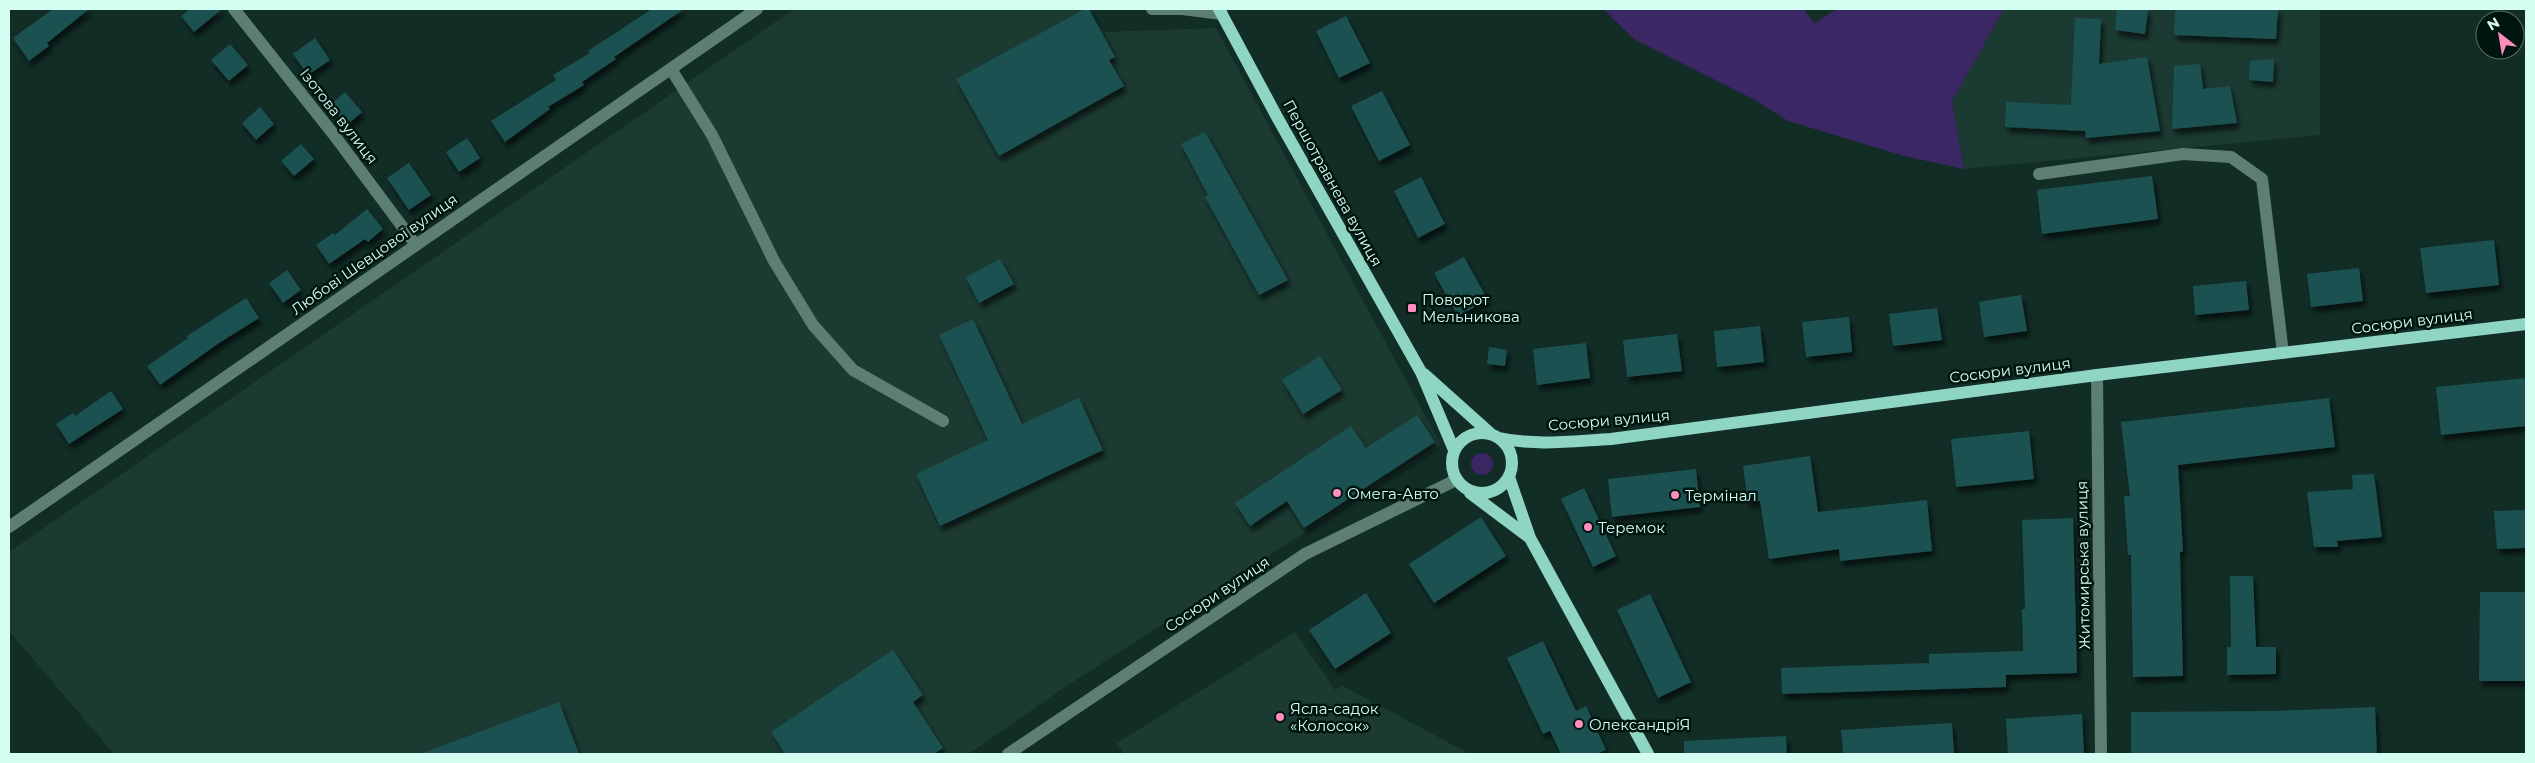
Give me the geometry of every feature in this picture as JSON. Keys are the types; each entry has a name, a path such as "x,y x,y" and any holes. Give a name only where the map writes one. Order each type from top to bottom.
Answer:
{"main road":[{"name":"Першотравнева вулиця","path":"1221,11 1277,117 1421,372 1454,450"},
{"name":"Сосюри вулиця","path":"1495,436 1520,442 1546,443 1611,439 2097,375 2526,324"},
{"name":"Першотравнева вулиця","path":"1421,372 1495,436"},
{"path":"1530,538 1460,484 1451,466 1454,450 1460,441 1470,435 1480,433 1495,436 1505,444 1512,459 1509,477 1530,538 1648,754"},
{"path":"1460,484 1472,492 1489,493 1497,490 1509,477"}],"street":[{"name":"Ізотова вулиця","path":"234,9 334,135 416,245"},
{"name":"Любові Шевцової вулиця","path":"9,526 758,9"},
{"path":"1152,9 1221,11"},
{"path":"670,69 712,135 774,260 813,325 853,370 943,421"},
{"path":"2039,174 2183,154 2231,158 2262,179 2283,353"},
{"name":"Житомирська вулиця","path":"2097,375 2101,754"},
{"name":"Сосюри вулиця","path":"1008,754 1305,554 1460,484"}],"shaded area":[{"path":"794,9 1080,9 1105,32 1216,28 1441,445 1062,689 969,754 114,754 9,631 9,552"},
{"path":"1603,9 1804,9 1814,23 1837,9 2004,9 1952,101 1964,169 1904,156 1788,121 1755,100 1634,39"},
{"path":"2004,9 2320,9 2320,135 1964,169 1951,101"},
{"path":"1482,453 1490,456 1493,464 1490,472 1482,475 1474,472 1471,464 1474,456"},
{"name":"Ясла-садок «Колосок»","path":"1295,632 1335,690 1343,686 1470,754 1124,754 1117,743"}],"building":[{"path":"53,9 89,9 47,43 49,46 29,61 13,38"},
{"path":"191,9 222,9 194,32 181,16"},
{"path":"652,9 684,9 614,57 616,59 582,82 584,85 548,107 550,109 505,142 491,121 556,80 553,75 590,53 588,51"},
{"path":"1085,9 1089,9 1115,57 1109,60 1124,86 999,156 956,79"},
{"path":"2117,9 2148,9 2145,34 2115,30"},
{"path":"2175,9 2278,9 2276,39 2174,35"},
{"path":"1346,16 1370,63 1339,78 1316,31"},
{"path":"2075,18 2101,19 2099,64 2147,57 2160,131 2086,138 2085,131 2005,127 2006,102 2071,105"},
{"path":"315,38 330,60 308,75 293,54"},
{"path":"230,44 248,65 229,81 211,60"},
{"path":"2274,59 2273,82 2249,80 2250,61"},
{"path":"2200,64 2203,89 2230,86 2237,123 2172,129 2174,66"},
{"path":"1382,91 1410,145 1379,161 1351,106"},
{"path":"345,92 362,112 347,125 330,105"},
{"path":"260,107 274,124 256,140 242,123"},
{"path":"1205,132 1288,280 1259,295 1205,197 1208,195 1181,144"},
{"path":"467,138 480,158 459,172 446,152"},
{"path":"301,144 314,159 294,176 281,161"},
{"path":"409,163 431,195 409,210 387,178"},
{"path":"2152,176 2158,219 2042,234 2037,190"},
{"path":"1421,177 1445,224 1418,238 1394,191"},
{"path":"367,209 383,229 368,242 365,239 329,264 316,245 333,233 335,235"},
{"path":"2494,240 2499,285 2426,293 2420,248"},
{"path":"1464,257 1488,300 1458,316 1434,273"},
{"path":"1000,259 1014,284 979,303 966,277"},
{"path":"2359,268 2363,301 2311,307 2307,274"},
{"path":"287,270 301,290 283,303 269,283"},
{"path":"2246,281 2249,310 2195,315 2193,286"},
{"path":"2021,295 2027,331 1984,337 1979,302"},
{"path":"246,298 259,318 219,343 160,385 147,366 188,338 187,336"},
{"path":"1937,308 1942,340 1893,346 1889,314"},
{"path":"1849,317 1852,352 1806,357 1802,322"},
{"path":"973,319 1022,424 1079,398 1103,450 940,526 916,474 988,440 939,335"},
{"path":"1760,326 1764,362 1717,367 1714,331"},
{"path":"1677,334 1682,371 1627,377 1623,340"},
{"path":"1586,343 1590,378 1537,385 1533,349"},
{"path":"1489,347 1507,350 1505,366 1487,364"},
{"path":"1320,356 1342,390 1303,414 1282,380"},
{"path":"2526,378 2526,426 2441,435 2436,387"},
{"path":"111,391 123,409 69,444 56,424 73,413 75,416"},
{"path":"2329,398 2335,447 2178,465 2183,552 2180,552 2183,676 2133,677 2131,555 2128,555 2124,496 2130,496 2121,422"},
{"path":"1417,415 1435,442 1304,528 1287,501 1250,526 1235,503 1351,426 1366,448"},
{"path":"2029,431 2034,479 1956,487 1951,439"},
{"path":"1810,456 1818,512 1927,500 1932,551 1840,561 1839,549 1769,559 1760,501 1748,503 1743,466"},
{"path":"1696,469 1700,507 1612,517 1608,479"},
{"path":"2374,474 2382,537 2337,541 2338,547 2314,547 2307,492 2353,489 2352,475"},
{"name":"Теремок","path":"1584,488 1616,556 1593,567 1561,499"},
{"path":"2526,510 2526,548 2497,549 2494,511"},
{"path":"1481,517 1506,556 1434,603 1409,564"},
{"path":"2073,518 2077,673 2006,675 2006,687 1782,694 1781,668 1929,663 1929,654 2023,651 2022,609 2025,609 2022,520"},
{"path":"2230,576 2253,576 2256,647 2276,647 2276,674 2227,675 2227,647 2231,647"},
{"path":"2480,592 2526,592 2526,681 2479,681"},
{"path":"1366,593 1391,633 1335,669 1309,630"},
{"path":"1650,594 1691,682 1658,698 1617,610"},
{"path":"1543,641 1576,711 1586,706 1606,750 1596,754 1561,754 1550,731 1543,734 1507,658"},
{"path":"893,650 923,695 913,702 943,748 934,754 785,754 771,732"},
{"path":"559,702 579,754 423,753"},
{"path":"2375,707 2377,754 2131,754 2131,712 2274,711"},
{"path":"2082,714 2084,754 2008,754 2006,719"},
{"path":"1952,723 1954,754 1843,754 1841,730"},
{"path":"1786,736 1787,754 1684,754 1684,741"}],"place":[{"name":"Поворот Мельникова","path":"1412,308"},
{"name":"Омега-Авто","path":"1337,493"},
{"name":"Термінал","path":"1675,495"},
{"name":"Теремок","path":"1588,527"},
{"name":"Ясла-садок «Колосок»","path":"1280,717"},
{"name":"ОлександріЯ","path":"1579,724"}]}
